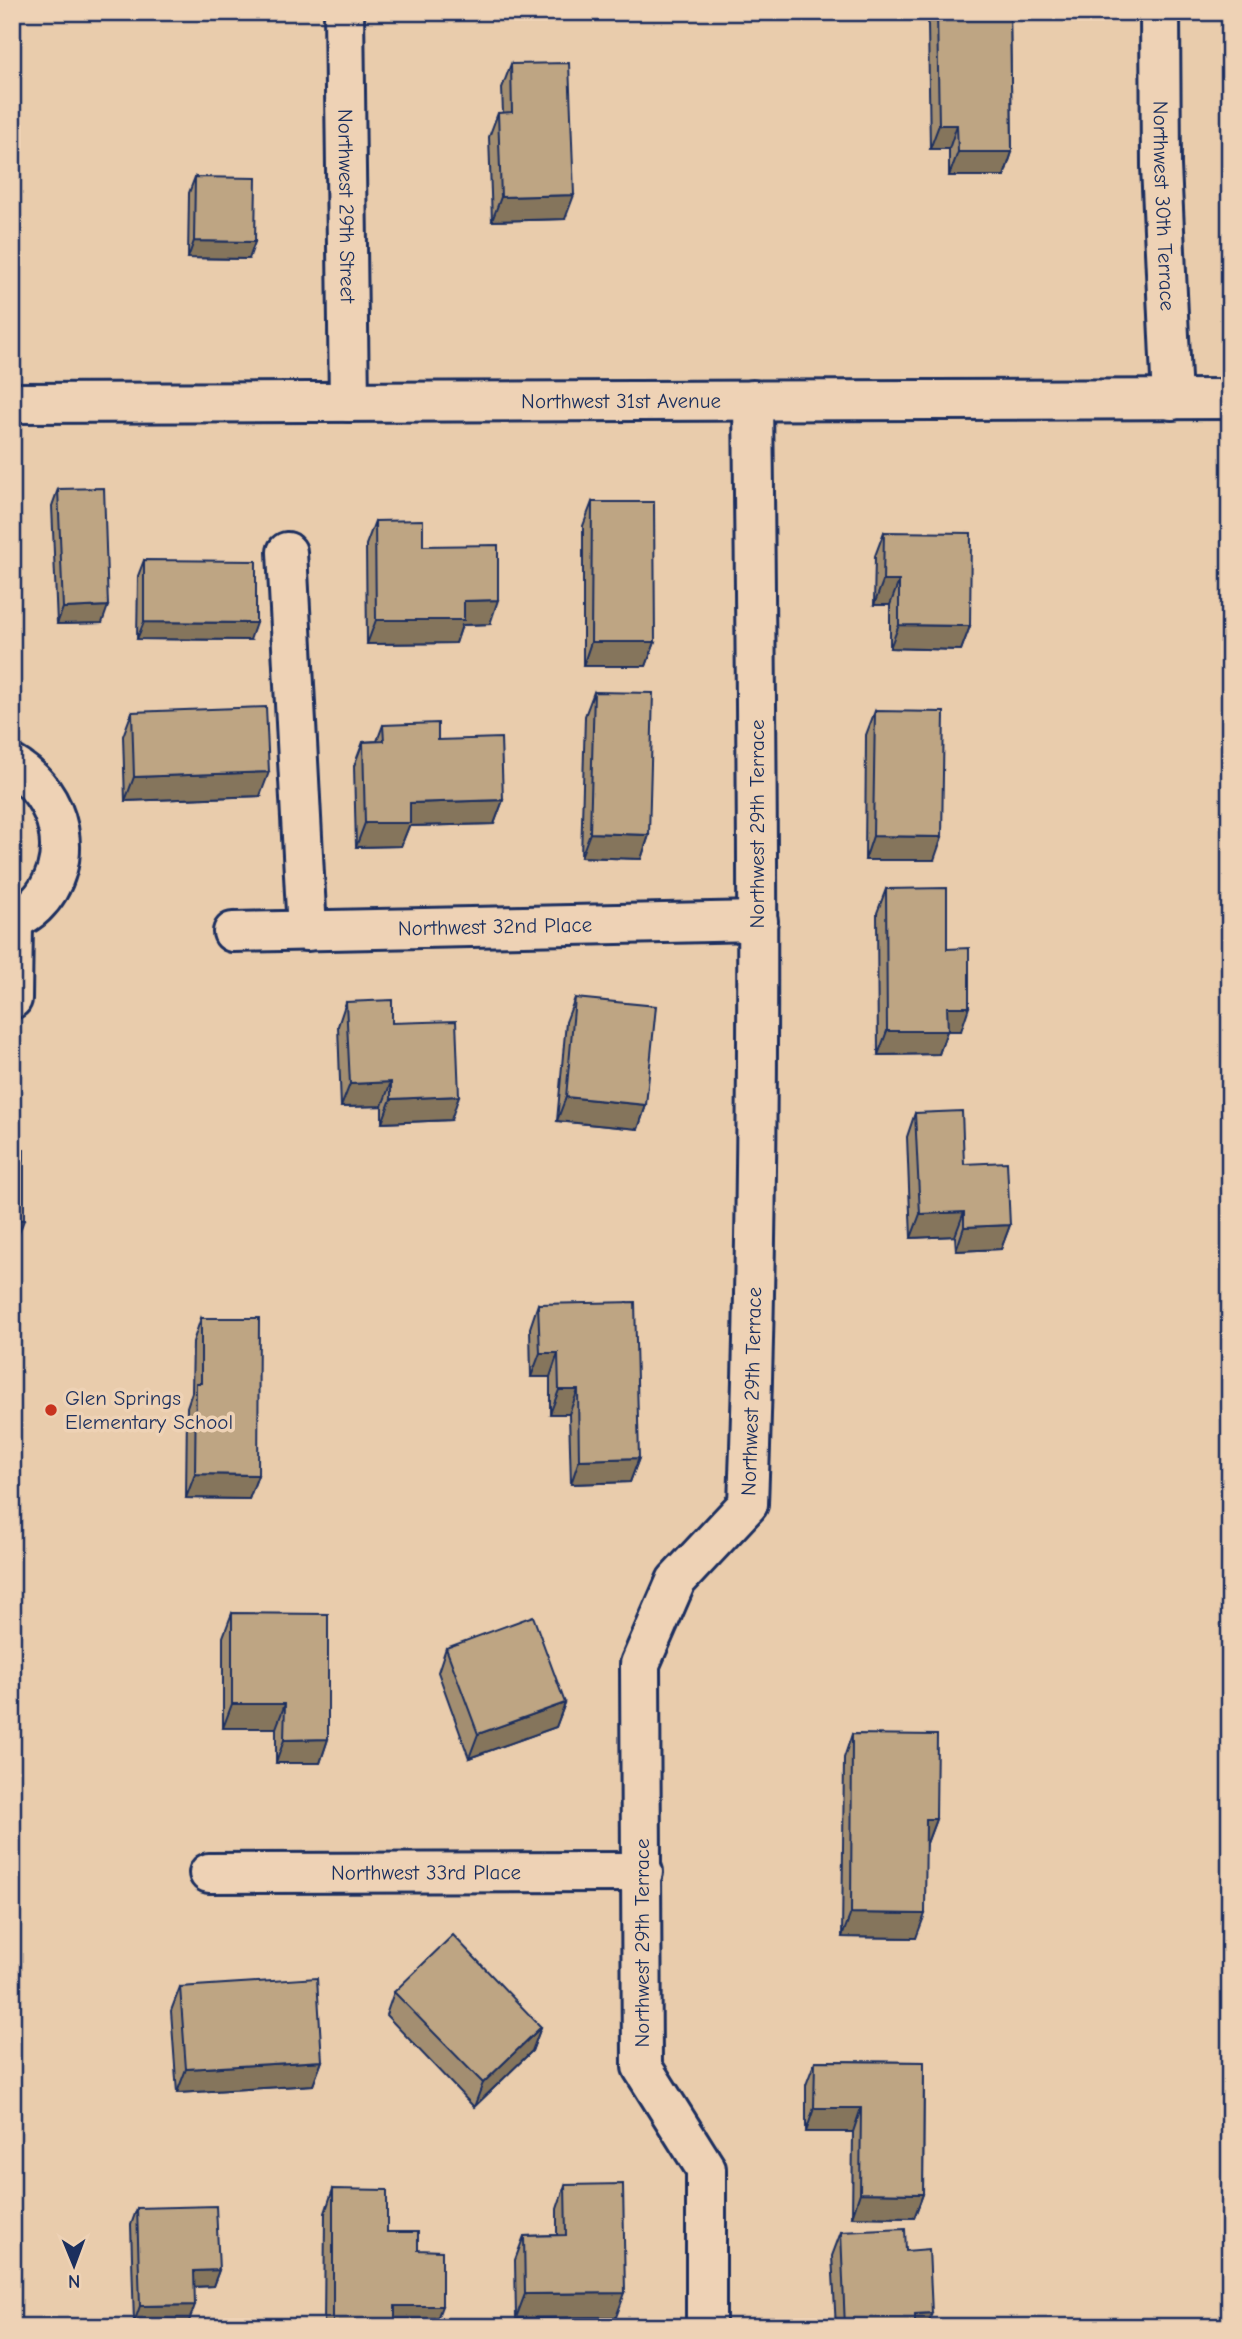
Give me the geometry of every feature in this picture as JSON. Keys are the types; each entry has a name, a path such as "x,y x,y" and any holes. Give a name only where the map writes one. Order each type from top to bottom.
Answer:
{"street":[{"name":"Northwest 29th Street","path":"344,12 349,402"},
{"name":"Northwest 30th Terrace","path":"1160,12 1161,166 1172,400"},
{"name":"Northwest 31st Avenue","path":"12,403 1230,399"},
{"name":"Northwest 29th Terrace","path":"706,2327 706,2169 642,2067 643,1872 639,1664 676,1581 748,1504 752,1402 758,921 753,400"},
{"path":"287,552 307,930"},
{"path":"12,765 36,782 52,805 60,831 60,857 51,883 35,905 13,921 12,999"},
{"name":"Northwest 32nd Place","path":"233,932 758,921"},
{"name":"Northwest 33rd Place","path":"209,1873 643,1872"}],"building":[{"path":"937,12 1010,12 1012,152 958,152 957,125 939,125"},
{"path":"569,63 574,195 501,197 498,113 512,112 511,64"},
{"path":"195,177 256,178 255,242 194,241"},
{"path":"104,488 108,606 63,608 58,489"},
{"path":"592,502 654,502 655,642 591,642"},
{"path":"423,520 423,546 498,545 498,600 464,601 464,620 376,620 375,521"},
{"path":"884,532 971,533 970,626 899,625 899,581 883,581"},
{"path":"144,560 256,561 256,623 144,622"},
{"path":"594,692 653,693 649,835 590,833"},
{"path":"266,707 269,772 134,777 132,712"},
{"path":"875,711 944,712 942,837 873,836"},
{"path":"438,723 438,740 501,738 503,800 410,803 410,823 365,823 363,742 384,741 383,725"},
{"path":"947,888 947,949 969,948 969,1007 947,1007 948,1031 887,1031 886,889"},
{"path":"575,998 656,1006 646,1105 566,1097"},
{"path":"392,1000 392,1023 456,1021 459,1096 391,1099 391,1082 350,1084 346,1002"},
{"path":"962,1111 964,1164 1007,1162 1010,1225 964,1227 964,1212 920,1214 915,1113"},
{"path":"12,1150 24,1150 24,1220 12,1219"},
{"path":"12,1256 16,1256 16,1315 12,1315"},
{"path":"635,1302 639,1458 579,1460 578,1390 559,1390 558,1353 540,1353 538,1304"},
{"path":"201,1318 259,1318 258,1475 195,1474 196,1383 201,1383"},
{"path":"232,1613 328,1614 328,1739 284,1740 285,1704 232,1704"},
{"path":"533,1616 565,1703 478,1734 446,1648"},
{"path":"852,1734 937,1735 936,1819 926,1819 925,1914 851,1913"},
{"path":"453,1935 541,2027 483,2083 394,1992"},
{"path":"317,1978 322,2061 186,2069 180,1987"},
{"path":"815,2061 924,2062 923,2194 860,2193 861,2108 814,2108"},
{"path":"623,2184 625,2293 525,2294 524,2236 566,2235 565,2185"},
{"path":"333,2189 387,2190 387,2232 418,2232 418,2250 442,2251 442,2306 395,2306 395,2325 333,2325"},
{"path":"216,2206 219,2270 194,2271 195,2305 140,2306 137,2208"},
{"path":"905,2229 906,2251 929,2249 932,2313 915,2314 915,2327 845,2327 841,2232"}],"place":[{"name":"Glen Springs Elementary School","path":"51,1410"}]}
